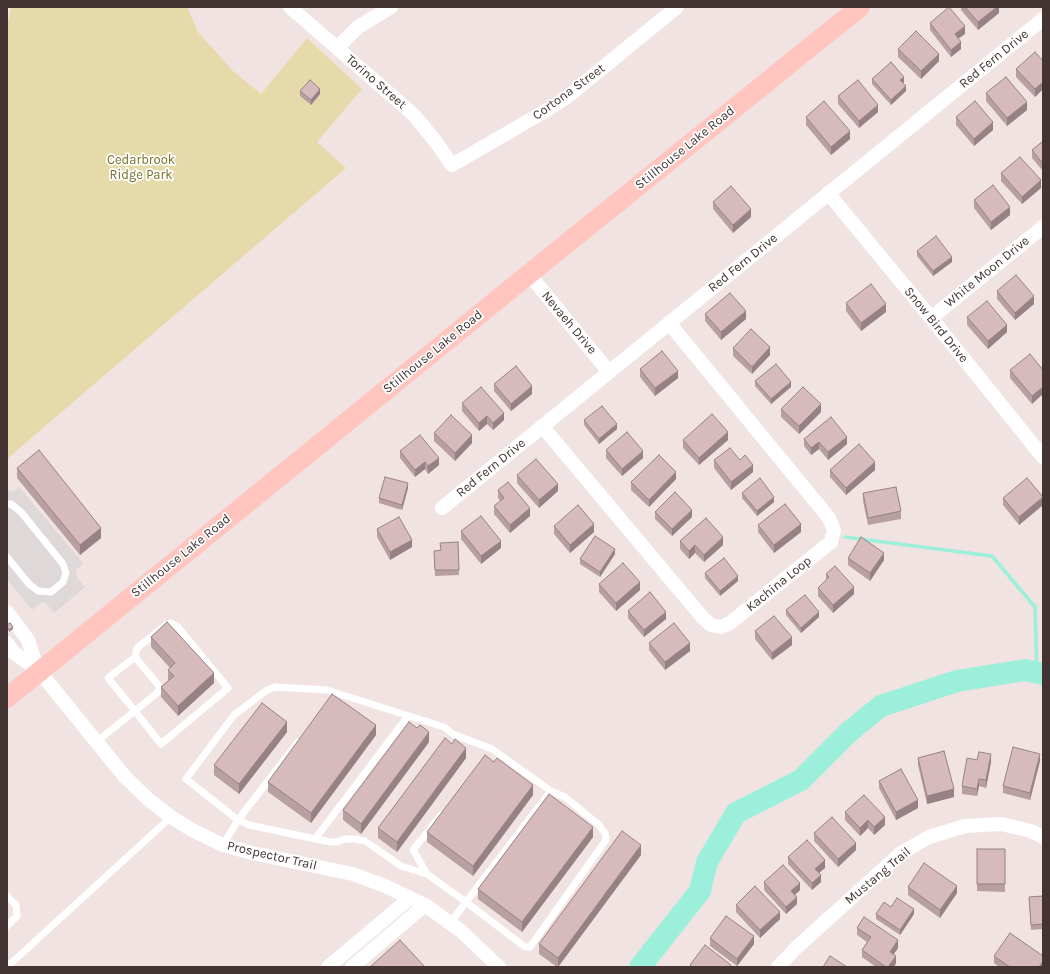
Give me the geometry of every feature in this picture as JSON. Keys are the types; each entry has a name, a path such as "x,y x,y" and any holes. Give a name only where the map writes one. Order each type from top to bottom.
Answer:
{"main road":[{"name":"Stillhouse Lake Road","path":"7,698 860,7"}],"street":[{"name":"Torino Street","path":"290,7 414,115 452,165"},
{"path":"337,48 358,27 392,7"},
{"name":"Cortona Street","path":"452,165 567,97 677,7"},
{"name":"Red Fern Drive","path":"442,508 1043,19"},
{"name":"Snow Bird Drive","path":"828,193 931,318 1038,440 1043,457"},
{"name":"White Moon Drive","path":"931,318 1043,227"},
{"name":"Nevaeh Drive","path":"529,274 610,372"},
{"name":"Kachina Loop","path":"542,426 703,618 711,625 721,627 730,623 832,542 834,530 828,518 669,323"},
{"name":"Prospector Trail","path":"7,612 28,640 39,671"},
{"name":"Prospector Trail","path":"7,643 14,653 39,671 125,777 148,799 171,817 192,830 223,845 252,853 353,874 385,886 425,905 461,931 499,967"},
{"name":"Mustang Trail","path":"778,967 797,947 901,853 929,837 965,826 1001,824 1031,831 1043,837"},
{"path":"328,967 410,898"},
{"path":"352,967 425,905"}],"lane":[{"path":"7,504 11,504 21,512 62,564 66,573 63,582 50,592 38,591 7,557"},
{"path":"166,624 174,624 178,627 228,688 161,744 134,711 108,678 135,656 138,648 166,624"},
{"path":"96,742 157,693 159,689 159,686 135,656"},
{"path":"275,687 327,690 336,692 444,727 453,734 490,752 551,791 565,797 599,825 605,833 606,840 530,947 525,947 427,874 401,866 365,840 345,839 337,842 330,842 249,826 238,820 186,778 234,715 266,690 275,687"},
{"path":"331,699 336,692"},
{"path":"315,839 408,716"},
{"path":"223,845 238,820 301,737"},
{"path":"450,923 551,791"},
{"path":"427,874 413,850 446,808"},
{"path":"7,967 171,817"},
{"path":"7,896 16,905 17,916 7,926"}],"green space":[{"name":"Cedarbrook Ridge Park","path":"11,7 187,7 198,32 233,71 261,94 307,38 362,89 317,142 346,168 7,459 7,28"}],"shaded area":[{"path":"19,487 83,563 76,571 77,578 85,587 54,613 46,603 42,602 32,610 7,579 7,490 13,492"}],"building":[{"path":"949,7 965,26 955,34 961,42 951,50 930,23"},
{"path":"965,7 997,7 978,22"},
{"path":"916,31 939,54 921,71 898,49"},
{"path":"1035,52 1043,61 1043,82 1035,89 1016,69"},
{"path":"891,62 904,77 900,80 906,86 891,100 872,79"},
{"path":"1006,77 1027,102 1007,118 986,93"},
{"path":"310,80 320,89 311,100 300,91"},
{"path":"858,80 878,105 859,121 838,96"},
{"path":"824,101 850,131 831,147 806,117"},
{"path":"975,101 993,122 974,139 956,117"},
{"path":"1043,141 1043,164 1032,150"},
{"path":"1020,157 1041,180 1022,197 1001,173"},
{"path":"993,185 1010,207 991,222 974,200"},
{"path":"731,186 751,209 733,225 713,202"},
{"path":"936,236 952,257 933,271 917,251"},
{"path":"1016,275 1034,296 1015,313 997,291"},
{"path":"871,284 886,304 861,323 846,303"},
{"path":"730,293 746,311 721,332 705,314"},
{"path":"987,301 1007,325 988,341 967,317"},
{"path":"751,329 770,347 752,367 733,348"},
{"path":"662,351 678,371 655,388 640,369"},
{"path":"1030,354 1043,370 1043,387 1032,396 1010,370"},
{"path":"776,364 791,382 771,399 755,381"},
{"path":"516,366 532,386 511,404 494,384"},
{"path":"481,387 504,413 493,423 487,416 479,423 462,403"},
{"path":"803,387 821,404 799,426 781,409"},
{"path":"602,406 617,424 599,439 584,420"},
{"path":"712,414 728,432 699,458 683,440"},
{"path":"451,415 472,435 455,453 434,433"},
{"path":"831,417 847,437 828,452 819,442 811,448 804,439"},
{"path":"627,432 643,451 622,469 606,450"},
{"path":"420,435 439,458 428,466 425,462 415,470 400,451"},
{"path":"859,444 875,462 846,488 830,470"},
{"path":"730,448 740,460 745,455 753,465 731,482 714,460"},
{"path":"39,450 101,528 80,545 17,468"},
{"path":"659,455 676,472 649,500 631,482"},
{"path":"536,459 558,484 539,500 517,475"},
{"path":"385,477 408,483 402,505 379,498"},
{"path":"760,478 774,497 757,511 742,493"},
{"path":"1027,478 1043,497 1019,517 1003,498"},
{"path":"508,482 530,508 510,525 494,506 504,498 498,490"},
{"path":"896,487 901,511 868,518 863,493"},
{"path":"675,492 692,510 672,529 655,512"},
{"path":"785,504 801,524 774,545 758,525"},
{"path":"578,505 594,524 570,545 554,526"},
{"path":"481,516 501,541 481,556 461,531"},
{"path":"399,517 412,540 390,552 377,529"},
{"path":"706,518 723,537 704,555 695,545 689,551 680,541"},
{"path":"595,536 615,549 600,572 580,559"},
{"path":"861,537 884,553 870,573 848,558"},
{"path":"458,542 459,570 435,570 434,551 441,550 440,543"},
{"path":"724,558 738,576 720,591 705,573"},
{"path":"623,563 640,582 616,603 599,584"},
{"path":"835,566 854,587 833,605 818,588 829,577 826,574"},
{"path":"650,592 666,612 644,630 628,611"},
{"path":"805,595 819,612 801,628 786,610"},
{"path":"774,616 792,637 772,653 755,631"},
{"path":"167,622 214,673 178,706 161,687 174,676 168,670 175,663 151,637"},
{"path":"10,623 13,627 9,630 7,625"},
{"path":"674,623 690,643 665,662 649,643"},
{"path":"332,694 376,725 311,813 268,782"},
{"path":"262,703 287,722 239,784 214,765"},
{"path":"409,722 417,728 420,725 429,732 361,824 343,810"},
{"path":"445,738 452,744 455,739 466,748 397,842 378,828"},
{"path":"1013,747 1040,754 1030,793 1003,786"},
{"path":"944,751 954,789 927,796 918,758"},
{"path":"979,752 991,754 986,780 979,779 977,789 962,786 967,758 977,760"},
{"path":"485,755 494,762 497,758 533,785 473,866 427,832"},
{"path":"901,769 918,800 896,812 879,781"},
{"path":"549,794 593,827 522,922 478,889"},
{"path":"864,795 885,817 874,827 868,820 860,828 845,812"},
{"path":"832,817 856,843 838,859 814,833"},
{"path":"622,831 641,845 558,958 539,944"},
{"path":"807,840 825,860 815,869 821,875 812,883 788,857"},
{"path":"977,849 1005,849 1005,884 977,884"},
{"path":"924,863 957,886 940,910 908,887"},
{"path":"783,865 800,883 791,891 797,897 786,907 764,882"},
{"path":"755,886 780,912 760,930 736,905"},
{"path":"1043,896 1043,924 1031,925 1029,897"},
{"path":"897,898 914,909 900,930 876,914 884,902 891,907"},
{"path":"726,916 754,936 737,959 710,938"},
{"path":"864,917 898,940 890,952 896,956 888,967 862,950 871,937 857,928"},
{"path":"1010,933 1043,956 1043,961 1039,967 1010,967 994,956"},
{"path":"400,940 425,967 370,967"},
{"path":"705,945 731,965 730,967 692,967 690,965"},
{"path":"830,956 847,967 823,967"}],"waterway":[{"path":"845,537 992,556 1035,607 1037,673"},
{"path":"640,967 700,891 707,862 736,813 801,780 850,731 881,706 957,681 1025,670 1043,674"}]}
